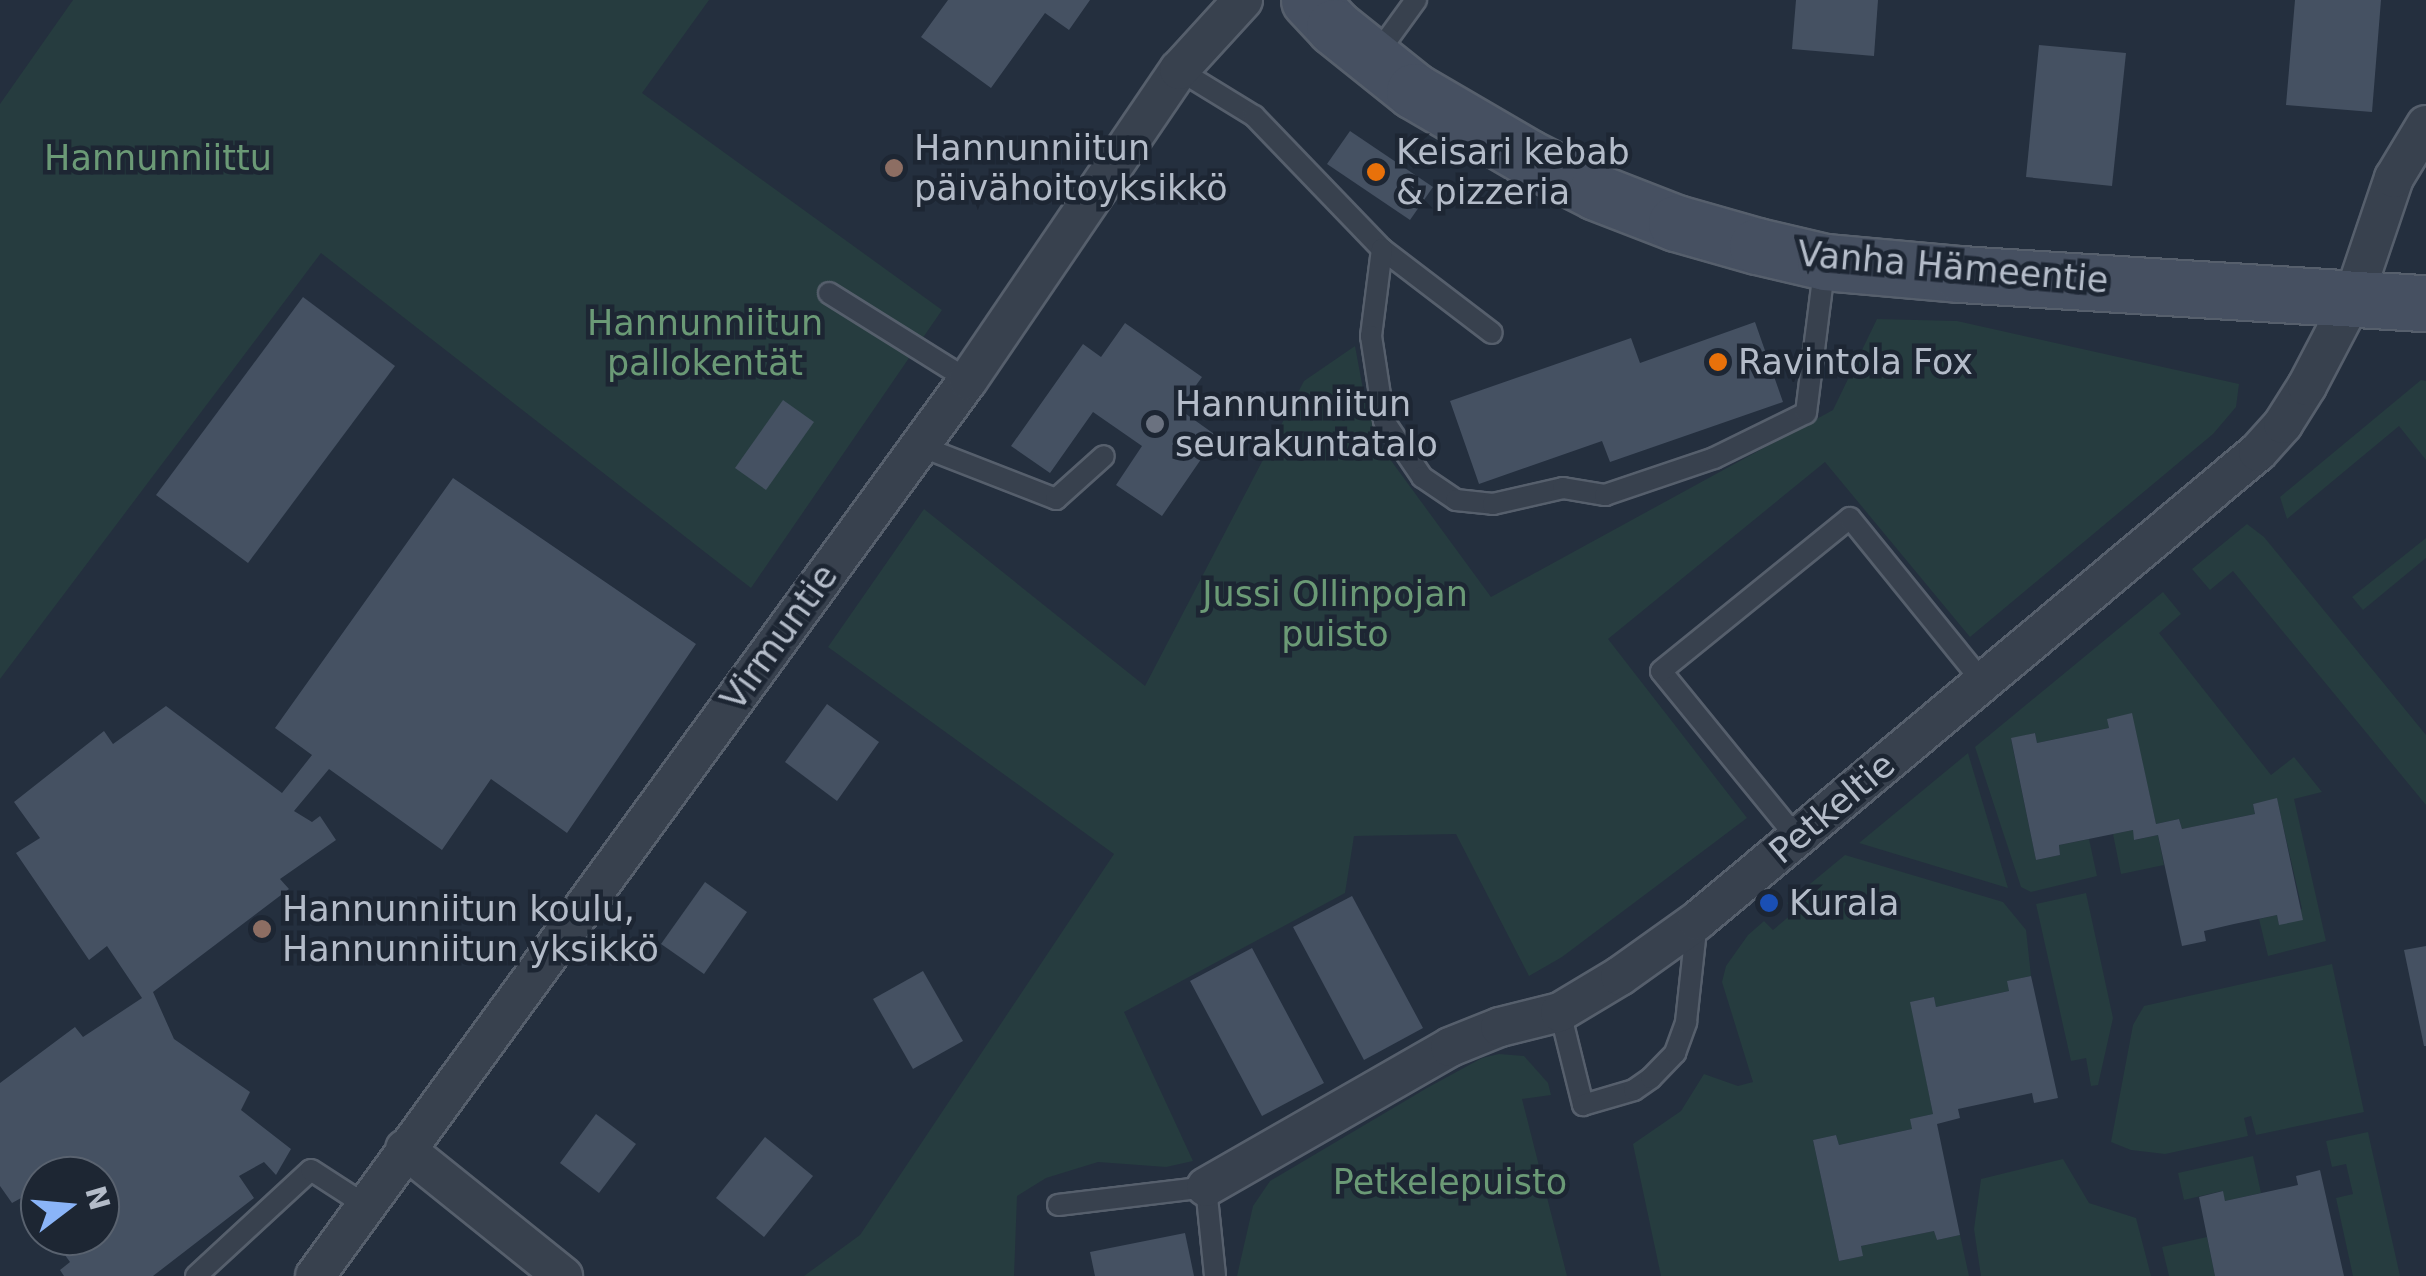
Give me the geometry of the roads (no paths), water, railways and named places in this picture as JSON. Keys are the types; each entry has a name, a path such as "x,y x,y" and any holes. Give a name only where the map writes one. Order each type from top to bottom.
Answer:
{"street":[{"name":"Virmuntie","path":"315,1276 968,380 1179,70 1243,0"},
{"name":"Vanha Hämeentie","path":"1308,0 1373,60 1467,123 1596,192 1676,224 1825,262 2426,303"},
{"name":"Petkeltie","path":"1206,1187 1450,1047 1500,1027 1560,1012 1697,920 2258,452 2283,424 2307,386 2354,296 2394,178 2426,126"},
{"path":"404,1149 563,1276"}],"lane":[{"path":"1373,60 1416,0"},
{"path":"1179,70 1254,116 1382,249 1492,333"},
{"path":"1382,249 1370,336 1384,421 1422,477 1456,500 1493,504 1563,488 1605,495 1714,458 1806,413 1825,262"},
{"path":"829,293 968,380"},
{"path":"920,446 1056,499 1104,456"},
{"path":"1797,838 1661,671 1850,518 1982,682"},
{"path":"1560,1012 1583,1106 1634,1090 1665,1067 1675,1053 1686,1022 1697,920"},
{"path":"196,1276 311,1170 365,1205"},
{"path":"1058,1206 1206,1187 1215,1276"}],"place":[{"name":"Hannunniitun päivähoitoyksikkö","path":"894,168"},
{"name":"Keisari kebab & pizzeria","path":"1376,172"},
{"name":"Ravintola Fox","path":"1718,362"},
{"name":"Hannunniitun seurakuntatalo","path":"1155,424"},
{"name":"Kurala","path":"1769,903"},
{"name":"Hannunniitun koulu, Hannunniitun yksikkö","path":"262,929"}],"park label":[{"name":"Hannunniittu","path":"158,158"},
{"name":"Hannunniitun pallokentät","path":"705,343"},
{"name":"Jussi Ollinpojan puisto","path":"1335,614"},
{"name":"Petkelepuisto","path":"1450,1182"}]}
